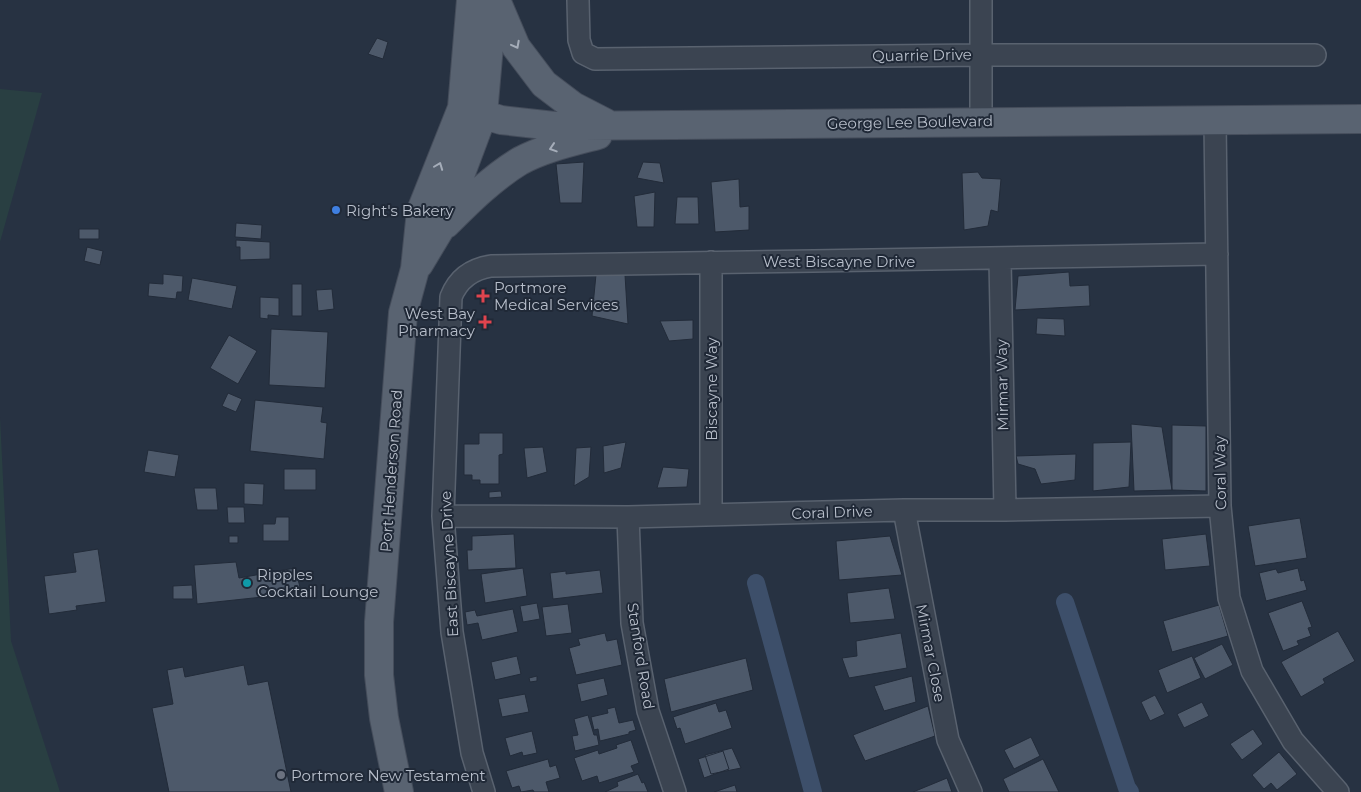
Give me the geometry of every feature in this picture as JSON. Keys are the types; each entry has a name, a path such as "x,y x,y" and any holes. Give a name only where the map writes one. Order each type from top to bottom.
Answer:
{"main road":[{"name":"Port Henderson Road","path":"416,270 422,212 472,111 471,0"},
{"name":"Port Henderson Road","path":"399,792 384,718 379,675 379,622 403,313 416,270 428,247 440,230 472,111 495,0"},
{"path":"495,0 516,47 544,84 572,106 622,126"},
{"name":"George Lee Boulevard","path":"472,111 501,120 554,126 1350,119"},
{"path":"440,230 472,198 521,161 548,150 622,126"}],"street":[{"name":"Quarrie Drive","path":"578,0 579,40 583,53 595,59 981,55 1315,55"},
{"path":"981,121 982,0"},
{"name":"Coral Way","path":"1215,121 1220,506 1229,598 1252,671 1293,741 1338,792"},
{"name":"West Biscayne Drive","path":"465,277 477,269 490,266 1000,260 1217,254"},
{"name":"Mirmar Way","path":"1000,260 1005,510"},
{"name":"Biscayne Way","path":"711,262 711,516"},
{"name":"East Biscayne Drive","path":"465,277 454,289 451,297 444,516 452,632 472,753 484,792"},
{"name":"Coral Drive","path":"444,516 711,516 904,510 1220,506"},
{"name":"Mirmar Close","path":"904,510 948,740 971,792"},
{"name":"Stanford Road","path":"628,517 632,623 648,711 675,792"}],"green space":[{"path":"0,89 42,93 0,242"},
{"path":"0,417 11,641 60,792 0,792"}],"building":[{"path":"377,38 388,42 383,59 368,54"},
{"path":"584,162 582,203 560,203 556,164"},
{"path":"643,162 660,163 664,183 637,178"},
{"path":"978,172 982,178 1001,179 998,212 991,210 988,226 964,230 962,173"},
{"path":"739,179 740,207 749,206 749,230 715,232 711,182"},
{"path":"655,192 654,227 637,227 634,196"},
{"path":"677,197 698,197 699,224 675,224"},
{"path":"236,223 262,225 261,239 235,237"},
{"path":"79,229 99,229 99,239 79,239"},
{"path":"236,240 270,242 270,259 240,260 240,247 236,247"},
{"path":"87,247 103,251 100,265 84,261"},
{"path":"597,264 625,275 628,324 592,316"},
{"path":"1069,272 1070,286 1089,285 1090,306 1015,310 1018,276"},
{"path":"163,274 183,276 182,292 177,292 176,299 148,296 149,283 163,284"},
{"path":"192,278 237,286 232,309 188,300"},
{"path":"292,284 302,284 302,316 292,316"},
{"path":"332,289 334,309 318,311 316,290"},
{"path":"260,297 279,298 279,316 268,315 268,319 260,318"},
{"path":"1037,318 1064,319 1065,336 1036,334"},
{"path":"693,320 693,339 669,341 660,321"},
{"path":"271,329 328,332 325,388 269,385"},
{"path":"229,335 257,351 238,384 210,368"},
{"path":"228,393 242,399 236,412 222,406"},
{"path":"255,400 323,407 321,422 327,423 324,459 250,451"},
{"path":"1131,424 1162,427 1172,490 1134,491"},
{"path":"1172,425 1206,426 1206,491 1172,490"},
{"path":"479,433 503,433 503,454 499,455 499,484 480,484 480,480 472,480 472,475 464,475 464,444 479,444"},
{"path":"626,442 621,468 604,473 603,446"},
{"path":"1131,442 1129,487 1093,491 1093,443"},
{"path":"543,447 547,472 527,478 524,448"},
{"path":"591,447 589,477 574,486 576,448"},
{"path":"148,450 179,455 175,477 144,472"},
{"path":"1076,454 1075,480 1041,484 1035,469 1018,464 1016,456"},
{"path":"663,467 689,469 687,487 657,488"},
{"path":"284,469 316,469 316,490 284,490"},
{"path":"244,483 264,484 263,505 244,504"},
{"path":"194,488 216,488 218,510 197,510"},
{"path":"501,491 502,497 489,498 489,492"},
{"path":"227,507 244,507 245,523 228,523"},
{"path":"276,517 289,517 289,541 263,541 263,524 275,524"},
{"path":"1300,518 1307,558 1255,566 1248,526"},
{"path":"514,534 516,568 468,570 467,550 472,550 472,536"},
{"path":"1206,534 1210,566 1165,570 1162,539"},
{"path":"229,536 238,536 238,543 229,543"},
{"path":"890,536 902,575 839,580 836,541"},
{"path":"98,549 106,602 76,606 77,610 49,614 44,576 76,572 73,553"},
{"name":"Ripples Cocktail Lounge","path":"236,562 239,578 295,568 300,587 271,593 272,596 197,604 194,565"},
{"path":"523,568 527,596 485,603 481,574"},
{"path":"1298,568 1301,581 1304,580 1307,590 1266,601 1259,573 1276,569 1278,573"},
{"path":"600,570 603,593 553,599 550,573 566,571 566,574"},
{"path":"192,585 193,599 173,599 173,586"},
{"path":"889,588 895,619 850,623 847,593"},
{"path":"1302,601 1312,627 1308,628 1311,636 1297,641 1299,645 1283,651 1268,613"},
{"path":"537,603 540,619 523,622 520,606"},
{"path":"568,604 572,633 546,636 542,607"},
{"path":"1219,605 1228,636 1172,652 1163,621"},
{"path":"513,609 518,632 482,640 478,623 467,625 465,612 475,610 477,616"},
{"path":"1338,631 1355,661 1323,679 1325,683 1301,697 1281,662"},
{"path":"605,633 607,641 617,639 622,665 576,675 569,648 580,645 578,639"},
{"path":"901,633 907,668 849,678 842,658 857,656 856,641"},
{"path":"1222,644 1233,665 1205,679 1194,658"},
{"path":"517,656 521,674 495,680 491,662"},
{"path":"1192,656 1201,678 1167,693 1158,670"},
{"path":"746,658 753,690 671,712 664,679"},
{"path":"244,665 248,685 268,681 291,792 169,792 152,708 173,704 167,670 183,667 185,677"},
{"path":"537,676 537,681 530,682 529,678"},
{"path":"912,676 916,702 884,711 874,686"},
{"path":"604,678 608,695 581,702 577,684"},
{"path":"525,694 529,712 502,717 498,699"},
{"path":"1155,695 1165,714 1150,721 1141,702"},
{"path":"1202,702 1209,716 1184,728 1177,714"},
{"path":"716,703 719,712 726,710 732,728 685,744 680,728 677,729 673,717"},
{"path":"928,706 935,736 865,761 853,735"},
{"path":"615,707 619,723 633,720 636,730 629,732 629,734 600,741 598,729 594,730 591,717 608,713 607,709"},
{"path":"588,715 594,735 597,735 599,745 575,751 572,736 578,735 574,719"},
{"path":"1253,729 1263,744 1242,760 1230,744"},
{"path":"532,731 537,753 523,756 522,752 510,756 505,738"},
{"path":"1031,737 1040,756 1014,769 1004,750"},
{"path":"631,740 639,763 631,766 634,772 599,783 597,776 582,781 574,758 598,750 599,754 617,748 616,745"},
{"path":"732,748 741,768 711,774 705,755"},
{"path":"723,751 729,769 704,778 698,759"},
{"path":"1279,752 1297,774 1277,790 1271,783 1264,789 1252,775"},
{"path":"548,759 550,767 556,765 560,778 546,782 549,792 534,792 533,790 521,792 519,786 512,788 506,771"},
{"path":"1043,759 1059,792 1009,792 1003,779"},
{"path":"638,774 648,792 605,792 618,786 617,782"},
{"path":"947,778 952,792 913,792"},
{"path":"735,785 737,792 714,792"}],"waterway":[{"path":"756,583 813,792"},
{"path":"1065,602 1127,788 1130,792"}],"place":[{"name":"Right's Bakery","path":"336,210"},
{"name":"Portmore Medical Services","path":"483,296"},
{"name":"West Bay Pharmacy","path":"485,322"},
{"name":"Ripples Cocktail Lounge","path":"247,583"},
{"name":"Portmore New Testament","path":"281,775"}]}
